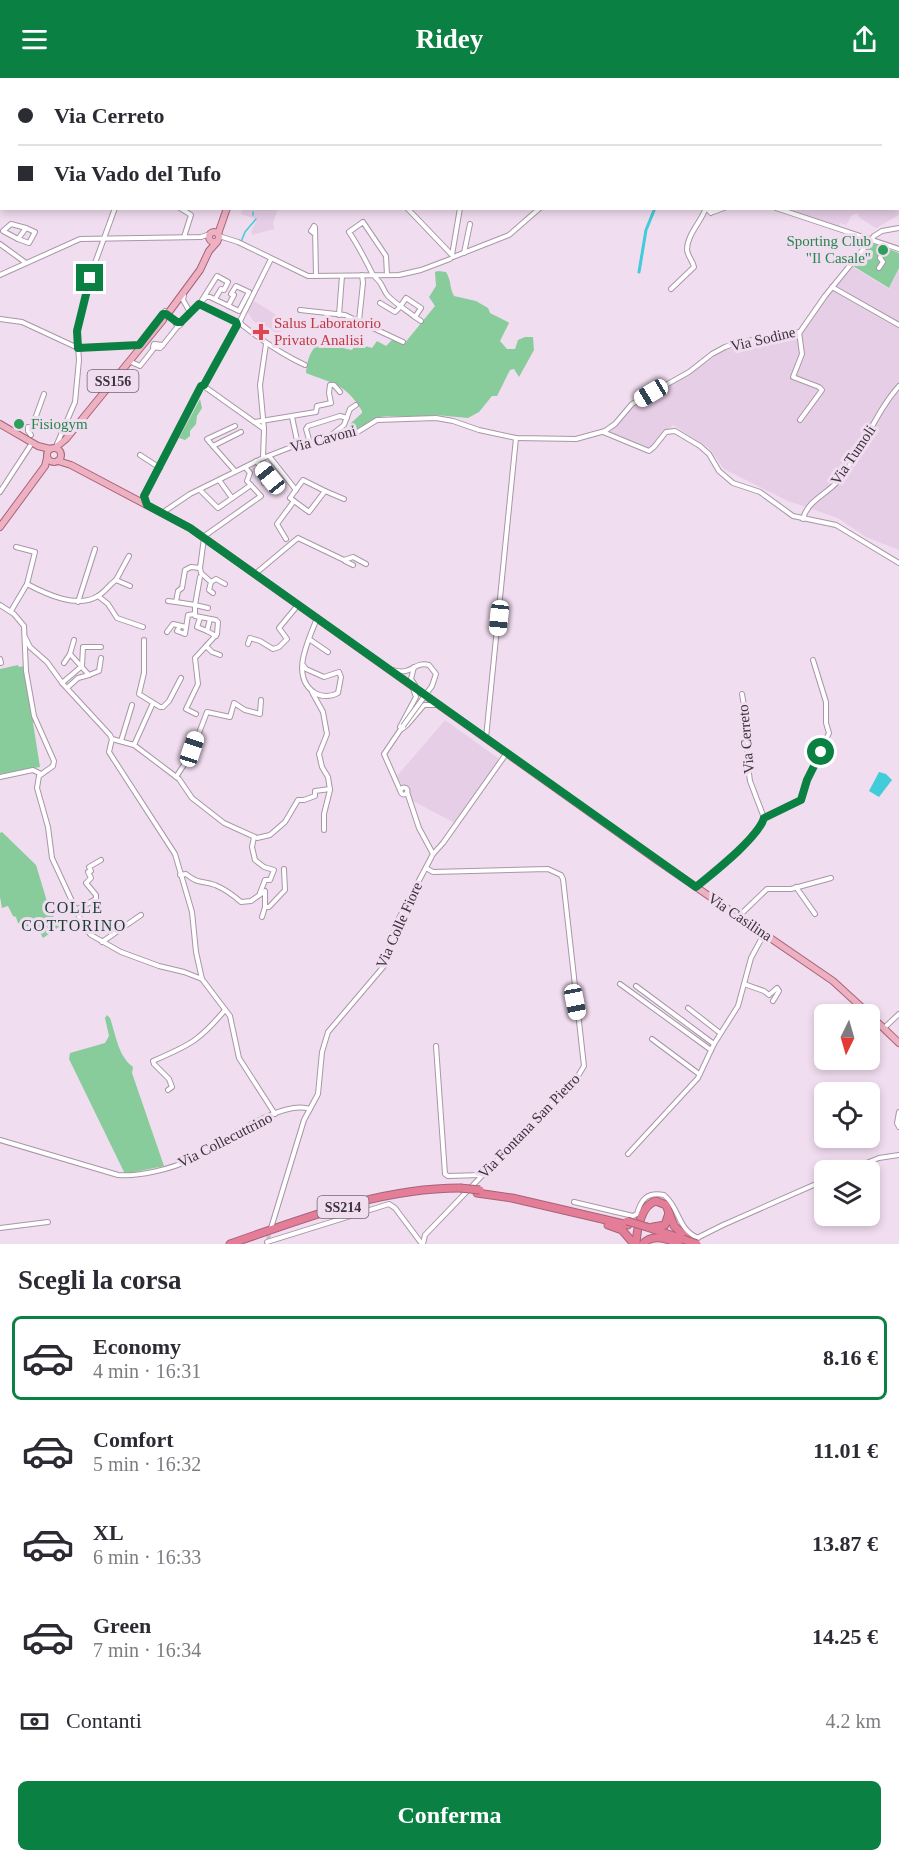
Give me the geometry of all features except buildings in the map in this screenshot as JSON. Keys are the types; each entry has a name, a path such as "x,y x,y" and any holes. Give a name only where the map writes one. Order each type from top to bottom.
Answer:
{"highway":[{"name":"SS214","path":"230,1244 384,1195 422,1190 512,1194 628,1223 683,1242 699,1242"},
{"name":"SS214","path":"241,1244 376,1202 422,1193 458,1190"},
{"name":"SS214","path":"478,1192 628,1223"},
{"path":"635,1244 648,1204 660,1202 666,1205 683,1242"},
{"path":"548,1207 618,1228 635,1244"},
{"path":"647,1229 665,1224 669,1211"},
{"path":"643,1244 647,1239 654,1237 683,1242"}],"main road":[{"name":"SS156","path":"0,525 63,442 185,293 209,251 226,210"},
{"name":"Via Casilina","path":"0,424 204,537 486,739 833,981 857,1004"},
{"name":"Via Casilina","path":"880,1025 899,1043"}],"street":[{"path":"54,454 75,402 77,331 91,274 109,227 113,210"},
{"path":"183,210 191,215 184,237"},
{"path":"409,210 450,256"},
{"path":"450,256 460,210"},
{"path":"380,280 386,275 410,273 509,235 538,210"},
{"path":"670,289 694,267 688,253 688,242 708,210"},
{"path":"782,210 899,249"},
{"path":"386,275 386,256 363,222 349,232 373,275 380,280 386,294 421,321"},
{"path":"11,224 35,232 29,243 1,233 11,224"},
{"path":"461,254 470,224"},
{"path":"18,239 26,228"},
{"path":"872,239 880,232 899,228"},
{"path":"315,234 316,276"},
{"path":"0,276 80,239 105,237 228,238 301,273 316,276 373,275"},
{"name":"Via Sodine","path":"602,432 615,424 632,404 689,372 725,347 739,342 799,332 832,287 872,239"},
{"path":"0,244 27,263"},
{"path":"879,268 883,262 880,259 883,250"},
{"path":"17,268 20,261 18,257"},
{"path":"142,501 271,259"},
{"path":"179,324 165,315 197,275"},
{"path":"358,321 362,275"},
{"path":"200,302 217,276 228,282 215,299"},
{"path":"339,315 342,276"},
{"path":"135,354 140,366 154,344 163,345 179,324 206,297 239,311 249,292 236,286 231,294 234,296 228,306"},
{"path":"832,287 899,325"},
{"path":"185,293 183,300 190,312"},
{"path":"380,303 394,312 406,298 421,308 415,317"},
{"path":"200,302 238,323 287,357 304,365"},
{"path":"300,309 339,315 358,321 403,342"},
{"path":"0,319 26,323 78,348 135,354 147,347 154,347"},
{"path":"799,332 802,354 793,375 822,390 800,420"},
{"path":"263,458 264,419 260,385 266,344"},
{"path":"255,422 316,412 317,406 331,403 328,389 330,385 334,385 340,392"},
{"path":"203,386 264,429"},
{"name":"Via Tumoli","path":"803,519 808,508 839,480 899,386"},
{"path":"0,492 33,441 28,428 32,427 44,394"},
{"path":"325,440 342,427 351,407 356,405"},
{"path":"310,443 306,429 308,426 340,416 347,418"},
{"path":"292,417 298,446"},
{"name":"Via Cavoni","path":"162,513 181,499 256,461 298,446 356,433 377,420 427,418 453,421 505,437 516,438 576,439 602,432"},
{"path":"235,426 207,439 235,471"},
{"path":"602,432 650,451 666,432 672,430 705,451 718,470 732,483 759,491 789,514 803,519 835,524 899,563"},
{"path":"204,448 241,432"},
{"path":"486,739 516,438"},
{"path":"140,455 160,468"},
{"path":"269,456 296,489"},
{"path":"256,461 270,478 264,483"},
{"path":"211,582 201,573 200,568 204,537 261,496 247,480 250,473 245,466"},
{"path":"219,480 232,498"},
{"path":"325,491 309,512 290,498 303,480 344,499"},
{"path":"200,490 218,508 251,485"},
{"path":"286,540 277,524 294,501"},
{"path":"255,574 298,538 353,565"},
{"path":"11,611 27,584 35,552 16,546"},
{"path":"78,602 95,549"},
{"path":"27,584 45,594 78,602 98,596 116,579 129,556"},
{"path":"344,560 353,557 366,564"},
{"path":"176,602 178,591 182,588 185,570 191,567 200,568"},
{"path":"195,615 200,577"},
{"path":"116,579 130,586"},
{"path":"213,593 208,590 215,579 225,584"},
{"path":"98,596 106,602 117,618 143,627"},
{"path":"168,601 208,608"},
{"path":"248,644 250,638 273,649 279,646 287,639 279,628 298,604"},
{"path":"0,605 11,611 22,622 26,671 34,716 54,761 53,766 40,773 37,789 48,827 52,859 86,931 121,952 202,980"},
{"path":"167,632 173,624 180,626 177,631 185,634 188,615 218,622 219,630 216,636 195,658 198,684 186,709 196,714"},
{"path":"195,615 191,616 189,624 216,636"},
{"path":"197,627 200,618"},
{"path":"317,618 304,652 302,677 323,712 325,721 326,738 320,754 330,789 324,814 324,830"},
{"path":"207,631 210,619"},
{"path":"25,637 30,647 47,662 62,683 112,739 134,745 182,782 189,795 226,825 254,837 267,836 285,822 298,800 315,796 315,791 330,789"},
{"path":"309,639 328,652"},
{"path":"64,663 70,654 74,640"},
{"path":"144,640 144,673 139,694 161,708 181,678"},
{"path":"206,646 212,652 220,655"},
{"path":"62,683 82,666 83,647 101,647"},
{"path":"70,654 89,675"},
{"path":"67,688 78,678 99,671 101,658"},
{"path":"696,887 745,844 764,818 801,800 807,780 829,736 826,723 826,702 813,660"},
{"path":"387,668 406,672 425,663 434,668 436,677 432,686 384,754 433,854"},
{"path":"303,665 306,669 324,678 339,672 341,677 338,693 334,695 317,694 308,686"},
{"path":"415,667 411,680 429,698"},
{"path":"399,730 402,720 416,697 414,689 407,682"},
{"name":"Via Cerreto","path":"742,694 748,729 747,759 750,781 764,818"},
{"path":"176,777 191,754 207,712 230,717 234,703 245,710 260,714 261,700"},
{"path":"134,745 153,703"},
{"path":"121,741 132,705"},
{"path":"399,730 407,725 424,705 442,707"},
{"path":"112,739 109,752 178,860 180,875 192,912 202,980 232,1020 239,1058 275,1114"},
{"name":"Via Colle Fiore","path":"271,1228 304,1120 318,1094 322,1052 328,1032 384,966 396,924 433,854 506,753"},
{"path":"0,777 33,770 40,773"},
{"path":"254,837 252,847 255,860 264,867 274,870 270,880 265,880 260,894"},
{"path":"76,910 96,899 96,895 86,883 91,878 88,873 91,871 89,867 101,860"},
{"name":"Via Fontana San Pietro","path":"423,1244 425,1235 583,1068 563,879 557,872 548,869 434,872 426,868"},
{"path":"265,907 269,907 285,890 284,869"},
{"path":"180,875 186,874 199,883 216,885 232,893 241,902 251,901 265,891 265,907 262,917"},
{"path":"738,916 766,889 796,887 831,878"},
{"path":"796,887 815,914"},
{"path":"102,942 141,915"},
{"path":"628,1154 678,1102 699,1074 720,1033 738,1006 751,958 764,934"},
{"path":"620,984 711,1050"},
{"path":"744,984 769,995 774,988 778,989 773,1001"},
{"path":"636,986 714,1044"},
{"path":"688,1008 720,1033"},
{"path":"168,1090 172,1087 171,1082 154,1065 153,1061 194,1043 209,1030 225,1010"},
{"path":"884,1028 899,1014"},
{"path":"652,1039 699,1074"},
{"path":"436,1046 445,1174 448,1176 482,1175"},
{"name":"Via Collecuttrino","path":"0,1140 118,1175 132,1175 173,1167 244,1127 275,1114 299,1107 310,1109"},
{"path":"899,1112 897,1123 899,1127"},
{"path":"874,1160 899,1155"},
{"path":"574,1202 633,1216 637,1214 644,1197 653,1194 664,1195 676,1208 684,1229 699,1242 740,1217 814,1185"},
{"path":"267,1241 389,1204 395,1208 423,1244"},
{"path":"0,1228 48,1222"}],"shaded area":[{"path":"242,210 278,210 273,223 274,229 252,235 251,232 257,219 241,214"},
{"path":"783,210 899,210 899,215 876,228 860,218 857,213 852,215 846,225 840,223 839,227"},
{"path":"851,266 889,289 899,269 899,550 866,537 838,518 788,501 724,469 709,448 673,425 649,450 607,432 633,405 697,369 724,350 801,335"},
{"path":"254,301 286,321 279,336 268,327 254,322 247,311"},
{"path":"445,720 499,759 455,823 411,800 397,776"}],"green space":[{"path":"872,243 899,253 899,268 889,288 853,266"},
{"path":"435,272 446,272 454,296 476,301 488,308 490,313 509,323 500,341 507,349 515,349 518,340 533,337 534,350 519,377 514,369 510,370 497,396 492,396 479,412 468,418 436,415 387,416 380,417 345,435 351,423 362,411 345,390 306,373 312,352 321,343 352,350 358,341 372,348 377,341 386,346 393,339 404,344 435,306 429,297 436,286"},
{"path":"200,399 202,408 197,416 196,424 190,431 190,436 185,440 179,438"},
{"path":"18,665 19,667 24,666 40,767 0,774 0,669"},
{"path":"2,832 36,865 49,908 59,927 43,938 36,925 24,927 18,923 8,906 2,908 0,833"},
{"path":"107,1015 124,1057 133,1067 132,1073 164,1166 125,1174 69,1059 70,1053 105,1043 109,1036 105,1018"}],"water":[{"path":"879,772 886,774 892,780 879,797 869,791"}],"waterway":[{"path":"639,272 646,230 654,210"},
{"path":"241,242 245,232 256,219"}],"tunnel":[{"path":"268,1239 271,1229"}],"place":[{"name":"Sporting Club \"Il Casale\"","path":"883,250"},
{"name":"Salus Laboratorio Privato Analisi","path":"261,332"},
{"name":"Fisiogym","path":"19,424"}],"district":[{"name":"COLLE COTTORINO","path":"74,916"}],"route":[{"path":"90,278 77,331 78,348 139,345 163,314 181,322 199,304 236,322 237,325 223,354 204,385 201,386 144,496 147,505 190,528 696,887 745,844 764,818 801,800 807,780 821,752"}]}
